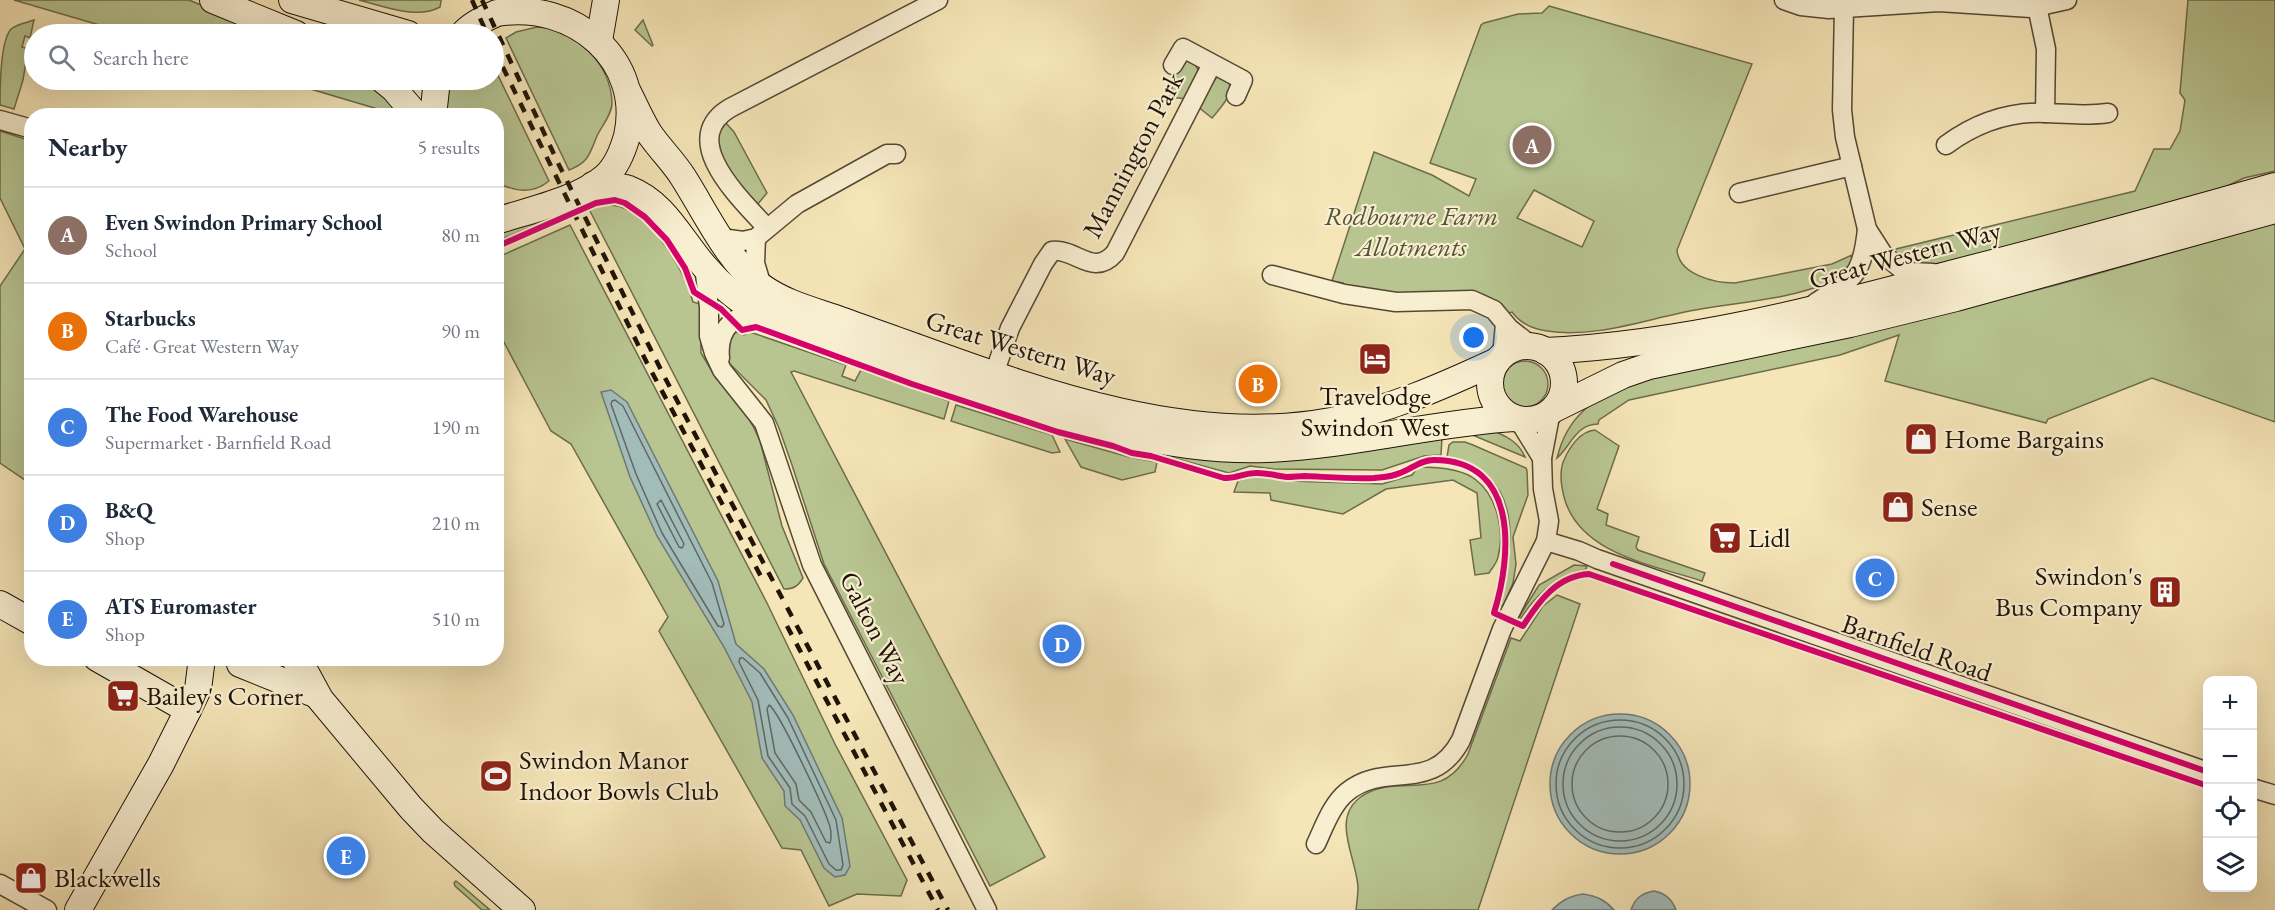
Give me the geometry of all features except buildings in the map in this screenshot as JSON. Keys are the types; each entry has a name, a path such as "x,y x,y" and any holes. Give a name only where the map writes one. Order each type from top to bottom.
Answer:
{"main road":[{"path":"213,0 272,24"},
{"path":"292,0 374,24"},
{"path":"600,35 606,0"},
{"path":"476,24 510,5 555,10 576,18 600,35 617,61 628,92 631,117 622,149 612,169 593,185 553,203 504,218"},
{"path":"395,90 410,108"},
{"path":"434,108 436,90"},
{"name":"Great Western Way","path":"628,92 647,130 676,167 721,238 749,275 763,287 802,308 994,374 1079,400 1145,416 1203,426 1265,428 1310,424 1370,412 1425,394 1499,358"},
{"name":"Great Western Way","path":"593,185 626,188 644,196 660,210 704,266 732,294 766,315 1053,414 1121,432 1237,449 1266,449 1325,443 1466,422 1516,418"},
{"name":"Great Western Way","path":"1538,348 1597,346 1680,335 1799,314 2275,186"},
{"path":"504,206 523,211"},
{"name":"Great Western Way","path":"1553,410 1623,375 1649,366 1850,324 1956,298 2275,210"},
{"path":"1516,348 1538,348 1557,360 1564,379 1560,400 1553,410 1536,419 1516,418 1504,412 1496,404 1491,394 1492,372 1499,358 1516,348"},
{"path":"0,604 24,618"},
{"path":"115,666 193,700"},
{"path":"78,910 161,764 193,700 200,666"},
{"path":"193,700 230,666"},
{"path":"247,666 317,695"},
{"path":"300,666 317,695 411,808 433,831 522,910"}],"street":[{"path":"763,287 755,263 761,233 716,165 709,140 710,128 715,119 730,108 938,0"},
{"path":"1784,0 1812,8 1949,1 2008,7 2037,6 2067,0"},
{"path":"2037,6 2046,49 2045,113"},
{"path":"1844,8 1842,110 1845,137 1867,229 1883,254 1900,268 1910,272 1949,275"},
{"name":"Mannington Park","path":"1173,65 1183,48 1243,80 1236,96"},
{"name":"Mannington Park","path":"994,374 1010,328 1053,251 1062,251 1086,261 1098,263 1107,261 1115,253 1212,64"},
{"path":"1946,146 1961,134 1991,121 2022,114 2045,113 2076,116 2108,112"},
{"path":"0,120 24,127"},
{"path":"721,238 743,241 761,233 797,204 834,182 887,154 896,154"},
{"path":"1739,193 1852,166"},
{"path":"1799,314 1838,289 1856,274 1864,258 1867,229"},
{"name":"Galton Way","path":"704,266 709,336 722,370 764,423 812,565 987,910"},
{"path":"1272,275 1300,290 1396,302 1472,300 1487,306 1504,324 1538,348"},
{"path":"722,370 720,341 727,327 744,314 766,315"},
{"path":"1499,358 1504,324"},
{"path":"1316,844 1338,802 1354,786 1382,776 1425,773 1441,764 1453,753 1461,740 1502,629 1545,541 1550,521 1543,489 1542,458 1553,410"},
{"path":"1516,418 1542,458"},
{"name":"Barnfield Road","path":"1545,541 2203,770"},
{"path":"2257,789 2275,795"},
{"path":"0,884 47,910"}],"green space":[{"path":"14,0 189,0 247,24 96,24"},
{"path":"359,0 441,1 440,7 431,11 411,12"},
{"path":"2188,0 2275,0 2275,171 2244,178 2200,199 1959,261 1925,265 1906,262 1892,250 2135,191 2154,149 2170,149 2180,131 2185,100 2180,93"},
{"name":"Rodbourne Farm Allotments","path":"1549,6 1752,64 1677,250 1684,266 1708,279 1735,283 1832,264 1852,255 1853,264 1831,281 1797,293 1701,309 1605,330 1566,333 1547,331 1523,323 1512,312 1508,313 1485,295 1474,292 1403,295 1368,290 1332,281 1374,152 1432,175 1469,196 1476,179 1430,163 1481,25 1518,14 1542,13","holes":["1534,190 1594,221 1582,247 1517,218"]},
{"path":"34,20 33,24 24,24 22,47 24,48 24,74 14,109 0,105 1,65 7,35 13,27"},
{"path":"643,20 653,45 652,46 635,30"},
{"path":"537,27 551,29 577,41 598,62 610,89 612,103 610,111 590,153 585,161 569,170 506,38 516,32"},
{"path":"1187,60 1193,61 1198,70 1187,99 1170,97 1179,67"},
{"path":"1218,75 1229,82 1230,87 1225,101 1212,118 1197,106"},
{"path":"504,88 549,181 530,190 517,190 504,186 504,108 447,108 447,90 504,90"},
{"path":"314,90 381,90 399,108 374,108"},
{"path":"725,122 734,132 767,193 757,205 724,167 716,137"},
{"path":"0,131 24,139 24,247 0,198"},
{"path":"600,205 621,207 646,223 676,262 693,302 700,304 701,353 716,378 746,414 760,441 782,526 803,578 795,586 784,589 589,209"},
{"path":"543,222 504,238 504,230"},
{"path":"2275,223 2275,422 2152,378 2048,419 2046,423 1885,381 1899,335 1840,355 1629,400 1599,420 1598,424 1590,425 1579,432 1557,458 1575,419 1594,402 1631,380 1960,310"},
{"path":"570,225 767,603 835,744 907,880 901,896 857,894 829,906 801,850 782,848 659,631 668,617 571,444 551,431 504,342 504,254"},
{"path":"24,250 24,479 0,463 0,286"},
{"path":"733,331 744,335 750,332 846,365 842,376 855,381 861,370 949,401 944,419 794,371 791,372 1045,857 990,886 824,564 779,428 766,400 727,361 725,350"},
{"path":"1530,361 1542,367 1547,375 1547,393 1542,401 1534,406 1520,407 1512,404 1505,397 1502,379 1505,371 1512,364"},
{"path":"956,405 1052,435 1060,452 1052,453 951,421"},
{"path":"1490,430 1511,440 1525,457 1470,434"},
{"path":"1595,430 1619,446 1597,509 1608,514 1606,525 1639,537 1636,547 1638,550 1705,573 1702,581 1620,554 1585,532 1572,516 1562,488 1562,464 1576,441 1585,433"},
{"path":"1442,437 1441,455 1424,456 1382,470 1274,469 1250,466 1229,473 1174,458 1174,452"},
{"path":"1065,439 1129,457 1157,462 1155,472 1122,480 1081,467"},
{"path":"1453,442 1473,445 1526,468 1527,471 1528,495 1513,537 1516,564 1513,583 1503,606 1500,605 1509,559 1508,514 1502,495 1490,479 1472,466 1447,457 1449,445"},
{"path":"1418,467 1441,468 1464,473 1476,480 1489,495 1498,515 1500,547 1496,563 1489,573 1475,575 1470,540 1481,538 1477,493 1453,480 1386,489 1343,514 1271,500 1270,493 1234,492 1238,481 1255,475 1290,481 1382,484 1412,475"},
{"path":"1574,565 1587,566 1586,569 1557,581 1541,593 1521,618 1519,617 1539,585"},
{"path":"1557,595 1580,604 1478,910 1356,910 1358,887 1346,826 1353,805 1362,796 1377,789 1432,784 1445,779 1457,770 1468,754 1511,638 1520,641 1543,606"},
{"path":"456,881 490,910 482,910 455,886"}],"water":[{"path":"611,390 627,402 718,581 736,644 764,669 793,715 842,818 850,866 845,875 835,877 824,868 800,820 785,806 784,791 762,758 752,702 724,647 657,536 630,477 601,392"},
{"path":"1620,714 1647,719 1670,734 1685,757 1690,784 1685,811 1670,834 1647,849 1620,854 1593,849 1570,834 1555,811 1550,784 1555,757 1570,734 1593,719"},
{"path":"1654,891 1668,897 1676,910 1631,910 1640,897"},
{"path":"1583,894 1600,899 1614,910 1552,910 1566,899"}],"railway":[{"path":"472,0 483,24"},
{"path":"482,0 493,24"},
{"path":"504,47 559,165 664,376 948,910"},
{"path":"504,70 647,363 765,584"},
{"path":"787,626 938,910"}],"cycle path":[{"path":"504,243 596,203 615,200 625,203 645,217 667,240 685,268 694,292 721,309 742,330 756,327 912,384 1058,432 1224,478 1259,473 1287,477 1374,478 1394,475 1429,460 1462,464 1482,476 1495,493 1503,515 1504,565 1494,613 1523,626 1550,591 1567,579 1589,574 2203,784"},
{"path":"1613,564 2203,770"}],"place":[{"name":"Even Swindon Primary School","path":"1532,145"},
{"name":"Travelodge Swindon West","path":"1375,359"},
{"name":"Starbucks","path":"1258,384"},
{"name":"Home Bargains","path":"1921,439"},
{"name":"Sense","path":"1898,507"},
{"name":"Lidl","path":"1725,538"},
{"name":"The Food Warehouse","path":"1875,578"},
{"name":"Swindon's Bus Company","path":"2165,592"},
{"name":"B&Q","path":"1062,644"},
{"name":"Bailey's Corner","path":"123,696"},
{"name":"Swindon Manor Indoor Bowls Club","path":"496,776"},
{"name":"ATS Euromaster","path":"346,856"},
{"name":"Blackwells","path":"31,878"}]}
